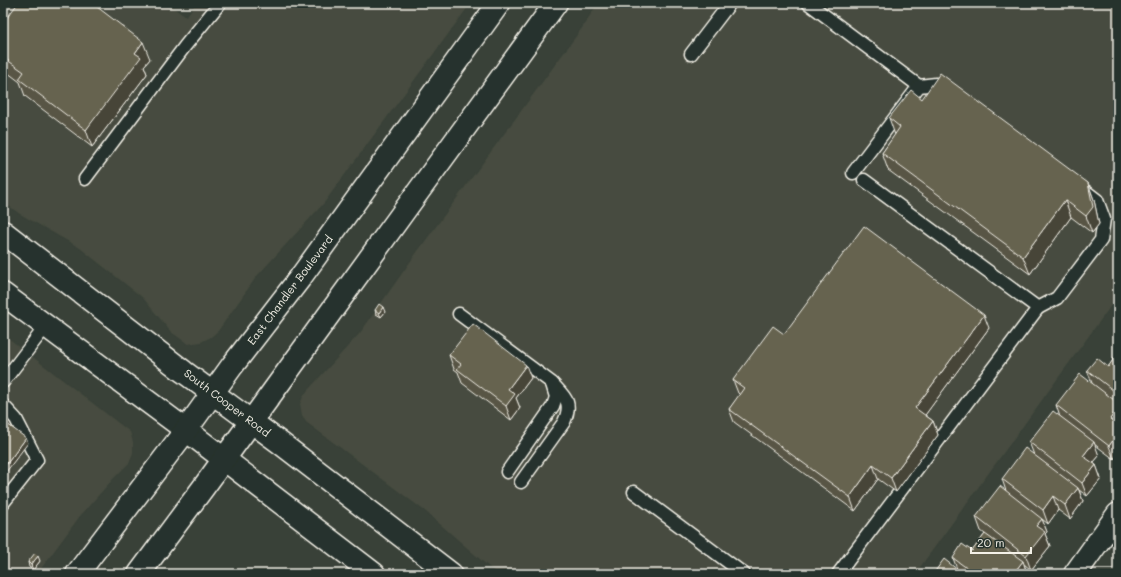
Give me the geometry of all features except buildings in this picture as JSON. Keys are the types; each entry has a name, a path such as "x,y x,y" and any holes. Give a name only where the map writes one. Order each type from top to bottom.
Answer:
{"main road":[{"name":"East Chandler Boulevard","path":"77,574 309,265 500,3"},
{"path":"139,574 224,460 556,3"},
{"name":"South Cooper Road","path":"3,232 451,574"},
{"path":"3,294 186,430 374,574"},
{"path":"1075,574 1118,514"}],"lane":[{"path":"85,179 185,46 220,3"},
{"path":"691,54 730,3"},
{"path":"808,3 919,86 936,84 956,94"},
{"path":"853,173 919,86"},
{"path":"864,180 1038,308"},
{"path":"838,574 1038,308 1056,298 1101,240 1104,219 1097,200 1071,180"},
{"path":"459,314 552,383 564,396 569,405 568,414 564,422 521,482"},
{"path":"3,382 46,326"},
{"path":"507,472 554,406 556,397 552,383"},
{"path":"3,405 16,419 37,460 3,503"},
{"path":"634,492 744,574"}],"shaded area":[{"path":"3,3 167,3 186,17 196,3 471,3 324,203 257,276 218,331 211,337 201,342 188,344 171,332 143,298 80,248 20,214 3,202"},
{"path":"598,3 1118,3 1118,296 915,574 497,574 425,511 306,422 302,415 300,404 308,390 360,333 415,255 582,28"},
{"path":"3,334 130,432 133,442 133,453 129,463 80,516 37,574 3,574"}]}
